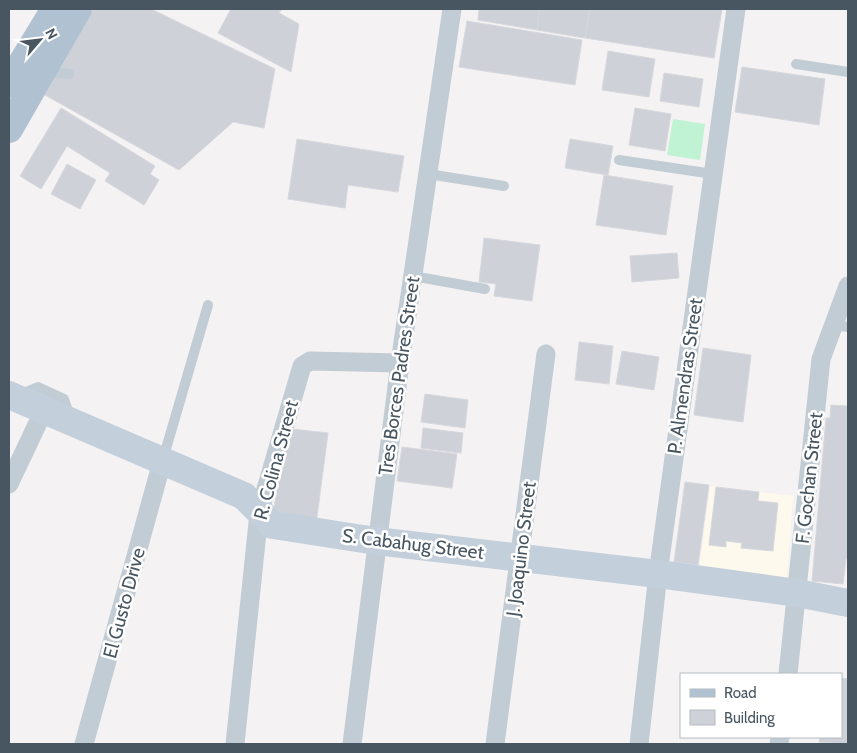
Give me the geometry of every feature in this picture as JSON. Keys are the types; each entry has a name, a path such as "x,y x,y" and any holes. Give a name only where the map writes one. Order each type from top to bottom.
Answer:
{"main road":[{"path":"9,129 20,71 32,39 55,9"},
{"path":"20,71 78,9"}],"street":[{"name":"Tres Borces Padres Street","path":"352,744 376,540 400,362 452,9"},
{"name":"P. Almendras Street","path":"639,744 658,574 736,9"},
{"name":"F. Gochan Street","path":"788,673 821,359 841,326 848,286"},
{"name":"J. Joaquino Street","path":"496,744 546,354"},
{"name":"R. Colina Street","path":"235,744 259,513 304,362 310,360 400,362"},
{"name":"S. Cabahug Street","path":"12,396 244,496 273,525 376,540 658,574 797,593 848,603"},
{"path":"9,484 44,410"},
{"name":"El Gusto Drive","path":"84,744 162,462"}],"lane":[{"path":"796,64 848,72"},
{"path":"20,71 68,74"},
{"path":"619,160 713,174"},
{"path":"428,174 504,186"},
{"path":"413,276 485,289"},
{"path":"162,462 208,305"},
{"path":"12,396 38,387 64,399 72,422"}],"shaded area":[{"path":"710,486 793,496 787,578 700,565"}],"green space":[{"path":"673,119 705,124 700,160 667,155"}],"building":[{"path":"93,9 151,9 275,69 264,128 233,122 179,170 45,95"},
{"path":"231,9 282,9 279,13 299,24 291,72 218,33"},
{"path":"479,9 540,9 537,30 478,20"},
{"path":"540,9 590,9 585,38 537,30"},
{"path":"590,9 722,9 714,58 585,38"},
{"path":"467,21 582,40 575,85 459,67"},
{"path":"608,51 655,59 649,97 602,90"},
{"path":"742,67 825,79 819,125 735,112"},
{"path":"664,73 703,79 699,107 660,101"},
{"path":"61,108 155,166 150,174 159,180 144,205 105,181 110,173 67,146 41,189 20,176"},
{"path":"635,108 671,114 665,151 629,145"},
{"path":"297,139 404,156 398,192 348,185 345,208 288,199"},
{"path":"570,139 613,146 608,175 565,168"},
{"path":"67,164 96,180 80,209 51,194"},
{"path":"604,175 673,186 666,235 596,225"},
{"path":"484,238 540,245 532,301 494,296 496,284 479,282"},
{"path":"677,253 679,278 632,282 630,256"},
{"path":"579,342 613,346 609,384 575,380"},
{"path":"703,348 751,355 743,422 694,415"},
{"path":"622,351 659,357 654,390 616,384"},
{"path":"425,394 468,400 465,428 421,422"},
{"path":"831,405 848,406 848,558 846,558 843,584 812,581 826,418 830,418"},
{"path":"423,428 463,433 461,453 421,448"},
{"path":"292,429 328,433 316,525 273,519 276,493"},
{"path":"402,447 457,454 452,488 397,481"},
{"path":"685,482 709,485 698,565 674,562"},
{"path":"716,487 759,492 758,501 778,503 773,551 741,548 742,543 726,541 726,547 709,545"},
{"path":"842,678 848,679 848,744 819,742 820,738 842,738"}]}
